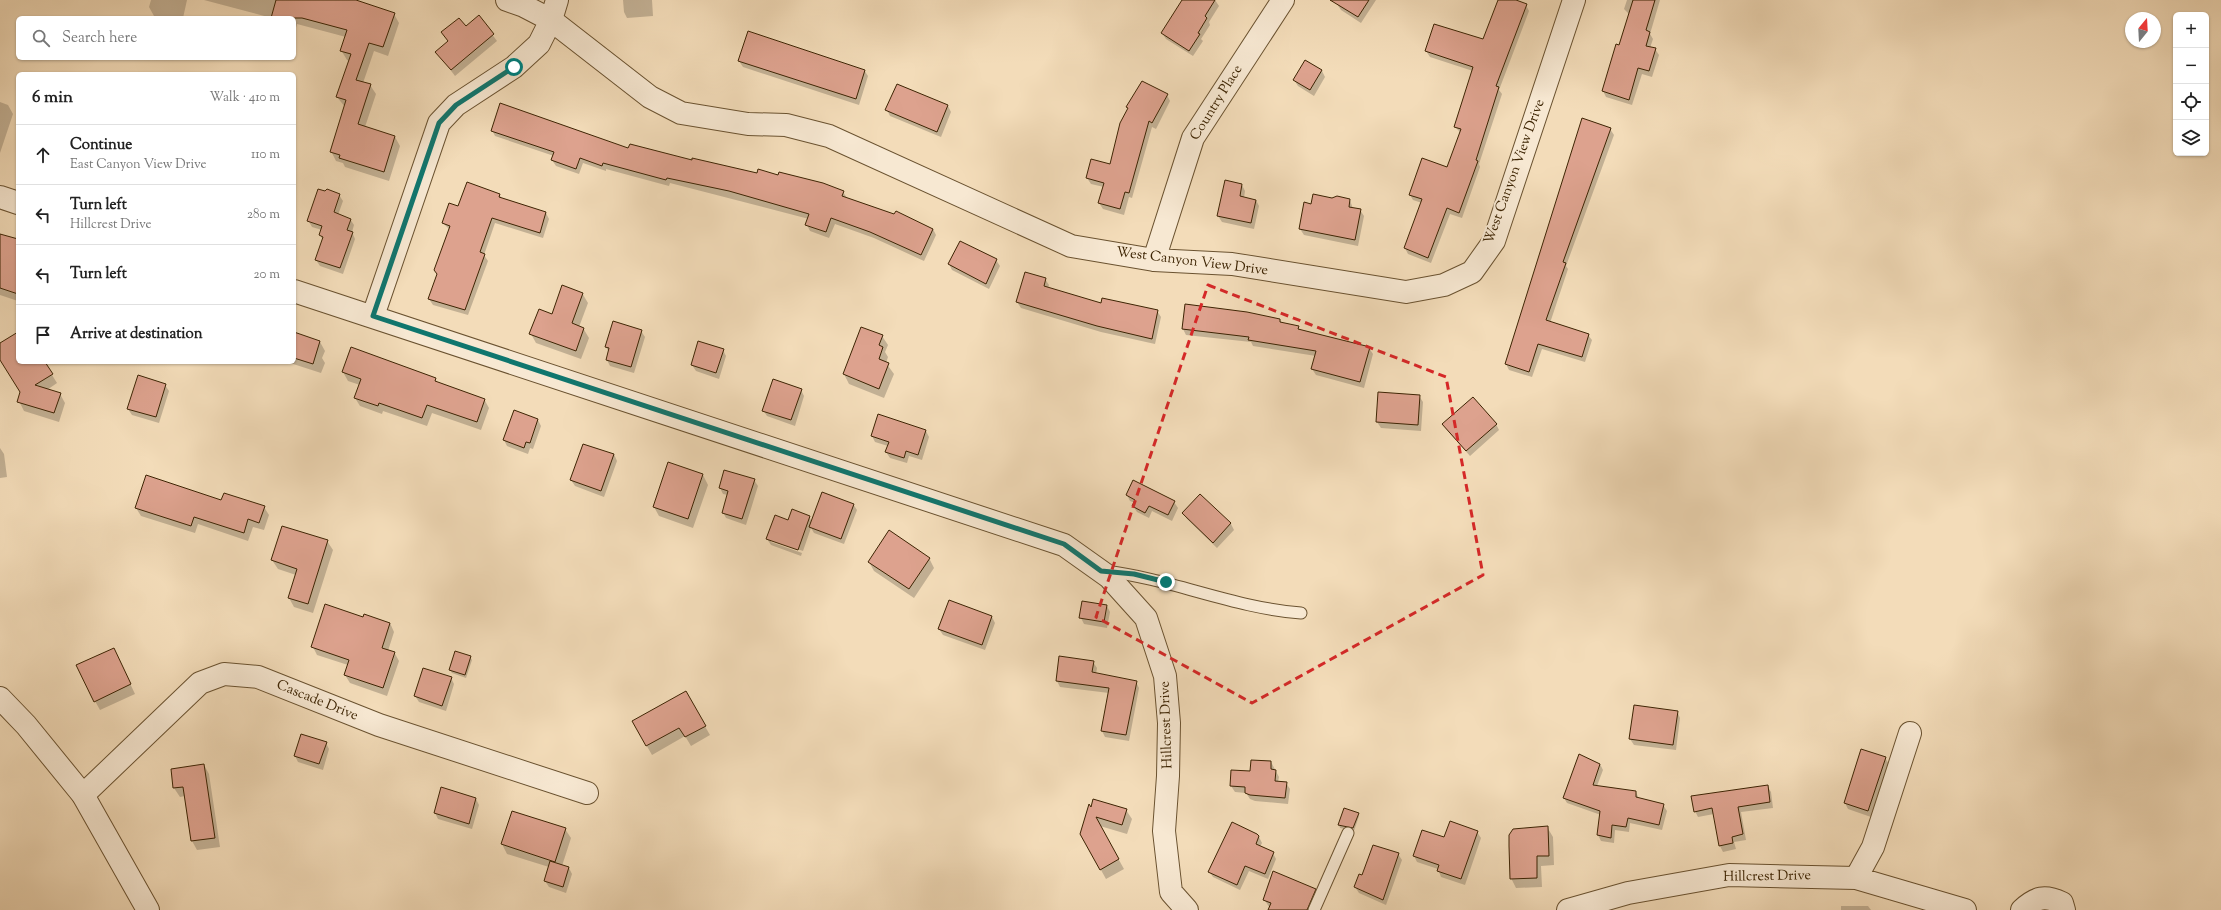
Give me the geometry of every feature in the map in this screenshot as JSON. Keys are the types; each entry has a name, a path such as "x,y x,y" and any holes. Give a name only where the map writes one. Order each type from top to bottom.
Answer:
{"street":[{"name":"West Canyon View Drive","path":"507,0 524,6 554,10 650,97 681,113 748,124 786,125 829,136 1071,246 1154,260 1232,264 1406,292 1444,286 1472,272 1494,241 1574,0"},
{"name":"Country Place","path":"1154,260 1193,138 1284,0"},
{"path":"373,316 439,123 456,105 514,67 539,44 554,10"},
{"path":"0,197 16,202"},
{"name":"Hillcrest Drive","path":"296,292 1064,544 1109,577 1146,618 1165,676 1168,723 1168,776 1164,831 1171,892 1187,910"},
{"name":"Cascade Drive","path":"83,795 200,683 224,674 258,677 379,725 587,793"},
{"path":"0,698 26,725 83,795 148,910"},
{"path":"1856,878 1873,847 1910,733"},
{"name":"Hillcrest Drive","path":"1568,910 1628,893 1729,875 1856,878 1965,910"},
{"path":"2022,910 2032,901 2050,898 2062,903 2064,910"}],"lane":[{"path":"1101,571 1134,574 1271,611 1301,613"},
{"path":"1314,910 1348,833"}],"highlighted area":[{"path":"1208,285 1446,377 1483,575 1252,703 1096,617"}],"building":[{"path":"276,0 356,0 395,13 383,47 369,43 356,80 371,84 358,124 395,136 384,172 339,158 340,155 330,152 346,100 336,97 351,54 340,51 347,30 302,18 296,18 296,16 272,16"},
{"path":"1182,0 1215,0 1205,16 1207,18 1198,33 1200,34 1189,51 1161,33"},
{"path":"1330,0 1369,0 1358,17"},
{"path":"1498,0 1516,0 1527,4 1496,86 1499,87 1476,160 1478,161 1459,213 1447,208 1428,258 1404,248 1422,199 1409,195 1422,158 1447,167 1461,129 1454,127 1473,67 1425,51 1434,24 1483,39"},
{"path":"1633,0 1655,0 1646,30 1650,32 1646,46 1656,48 1649,71 1638,68 1629,100 1602,91 1616,44 1619,45"},
{"path":"479,15 494,34 451,70 435,52 448,41 441,32 459,18 466,26"},
{"path":"748,31 865,70 856,99 738,61"},
{"path":"1305,60 1322,70 1310,90 1293,80"},
{"path":"1142,81 1168,94 1152,123 1149,121 1129,193 1125,192 1120,209 1098,203 1104,183 1086,178 1091,159 1110,164 1120,123 1128,108 1126,107"},
{"path":"897,84 948,105 937,132 885,110"},
{"path":"500,103 628,148 630,144 692,160 692,158 757,173 758,169 778,175 779,172 823,183 844,191 842,196 894,214 896,211 933,229 921,255 870,232 831,218 826,232 805,225 809,214 729,191 667,178 666,180 603,163 602,166 580,158 576,169 551,160 554,152 491,131"},
{"path":"1582,118 1611,128 1563,262 1566,263 1546,320 1589,334 1582,357 1538,344 1529,372 1505,364"},
{"path":"1225,180 1242,184 1240,196 1256,200 1251,223 1217,216"},
{"path":"467,182 500,194 499,197 546,212 540,233 492,218 480,252 485,254 465,310 428,299 437,274 434,270 450,226 442,223 449,203 458,206"},
{"path":"318,189 325,191 327,189 340,194 334,212 351,219 347,230 353,232 340,268 315,260 323,237 319,235 322,226 307,221"},
{"path":"1313,194 1332,198 1337,196 1350,199 1349,207 1361,209 1355,240 1299,229 1304,202 1311,204"},
{"path":"0,234 16,238 16,293 0,288"},
{"path":"960,241 997,259 986,284 948,264"},
{"path":"1025,272 1046,278 1044,286 1101,303 1102,298 1158,310 1152,339 1097,326 1016,302"},
{"path":"562,285 583,293 572,323 584,328 576,351 529,334 539,309 552,314"},
{"path":"1185,304 1247,312 1280,319 1280,322 1299,326 1298,329 1370,347 1360,382 1311,369 1316,351 1248,340 1249,337 1182,329"},
{"path":"613,321 642,330 631,367 606,360 609,348 605,347"},
{"path":"861,327 883,335 879,345 883,347 879,359 889,363 879,389 843,374"},
{"path":"16,333 16,364 46,364 53,374 35,385 61,393 54,413 17,402 20,392 0,360 0,343"},
{"path":"296,333 320,341 313,364 296,359"},
{"path":"698,341 724,349 716,373 691,365"},
{"path":"351,347 436,378 435,381 485,399 477,422 427,405 422,418 379,403 378,406 354,398 361,379 342,372"},
{"path":"138,375 166,384 156,417 127,409"},
{"path":"773,379 802,389 791,420 762,411"},
{"path":"1378,392 1420,395 1418,425 1376,422"},
{"path":"1473,397 1497,424 1466,451 1442,424"},
{"path":"514,410 538,419 530,443 526,442 524,448 503,440"},
{"path":"878,414 926,430 918,455 906,451 904,458 885,452 889,442 871,436"},
{"path":"583,444 614,454 601,491 570,480"},
{"path":"668,462 703,474 688,519 653,507"},
{"path":"724,470 755,479 742,519 722,513 728,491 719,488"},
{"path":"146,475 221,500 224,493 265,506 259,523 248,519 244,533 194,517 191,526 135,508"},
{"path":"1133,480 1175,501 1168,515 1149,506 1145,513 1132,506 1135,500 1126,495"},
{"path":"822,492 854,504 841,539 809,527"},
{"path":"1200,494 1231,523 1213,543 1182,513"},
{"path":"792,509 810,516 798,550 766,539 775,515 788,520"},
{"path":"282,526 328,540 308,604 288,598 297,569 271,560"},
{"path":"889,530 930,558 909,589 868,562"},
{"path":"949,600 992,616 982,645 938,629"},
{"path":"1082,601 1107,605 1104,622 1079,618"},
{"path":"325,604 363,617 364,614 390,623 382,648 395,652 383,688 344,675 349,660 311,647"},
{"path":"114,648 131,684 94,702 76,665"},
{"path":"455,651 471,656 465,675 449,670"},
{"path":"1059,656 1094,661 1092,672 1137,681 1126,735 1101,731 1109,688 1056,681"},
{"path":"423,668 452,677 442,706 414,696"},
{"path":"686,691 706,726 685,737 679,728 646,746 632,721"},
{"path":"1634,705 1678,711 1673,745 1629,739"},
{"path":"301,734 327,742 319,764 294,756"},
{"path":"1861,749 1886,757 1868,811 1844,803"},
{"path":"1579,754 1600,764 1593,785 1636,791 1636,797 1664,804 1659,825 1628,818 1626,827 1612,825 1611,838 1597,835 1600,811 1563,798"},
{"path":"1251,760 1271,761 1271,769 1276,770 1275,781 1287,782 1285,798 1250,795 1245,793 1245,787 1230,786 1231,770 1250,771"},
{"path":"204,764 215,838 191,841 183,787 173,788 171,769"},
{"path":"1768,785 1770,802 1738,807 1743,834 1732,837 1733,843 1719,846 1712,808 1694,812 1691,796"},
{"path":"441,787 476,798 469,824 434,813"},
{"path":"1093,799 1127,809 1122,825 1096,817 1119,859 1100,870 1080,834 1089,804 1091,807"},
{"path":"1344,808 1359,813 1353,828 1338,825"},
{"path":"512,811 566,828 555,862 501,844"},
{"path":"1450,821 1478,831 1461,879 1437,871 1439,865 1413,856 1422,830 1444,837"},
{"path":"1232,822 1257,834 1259,836 1256,844 1274,852 1265,874 1245,866 1237,885 1208,872"},
{"path":"1548,826 1549,856 1537,856 1537,878 1510,879 1509,835 1513,829"},
{"path":"1373,845 1399,853 1383,900 1354,887 1359,874 1362,875"},
{"path":"550,861 569,867 563,887 544,881"},
{"path":"1273,871 1316,889 1307,910 1268,910 1271,903 1263,900"}],"route":[{"path":"514,67 456,105 439,123 373,316 1064,544 1101,571 1134,574 1166,582"}]}
